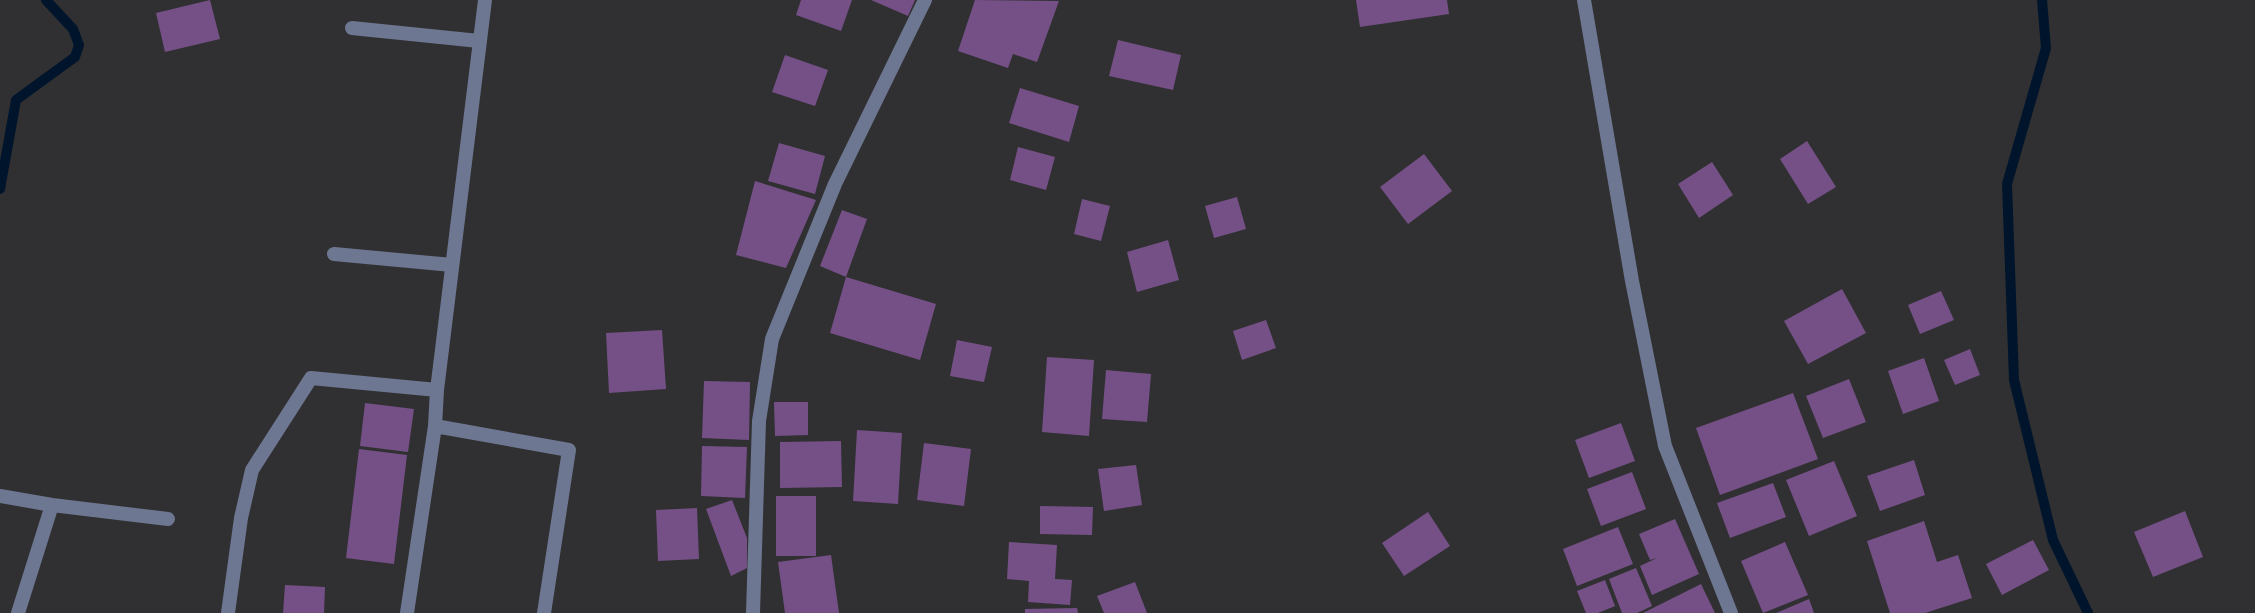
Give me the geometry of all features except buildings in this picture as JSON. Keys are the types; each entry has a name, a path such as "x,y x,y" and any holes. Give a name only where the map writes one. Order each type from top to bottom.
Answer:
{"street":[{"path":"407,613 435,426 437,390 485,0"},
{"path":"753,613 759,421 772,339 835,184 925,0"},
{"path":"1584,0 1632,281 1665,446 1731,613"},
{"path":"352,28 479,41"},
{"path":"334,254 452,265"},
{"path":"228,613 241,518 252,470 311,378 437,390"},
{"path":"435,426 569,450 544,613"},
{"path":"0,496 168,519"},
{"path":"18,613 52,505"}],"waterway":[{"path":"0,189 16,100 75,57 79,45 73,29 46,0"},
{"path":"2042,0 2046,48 2007,184 2014,380 2053,540 2088,613"}]}
